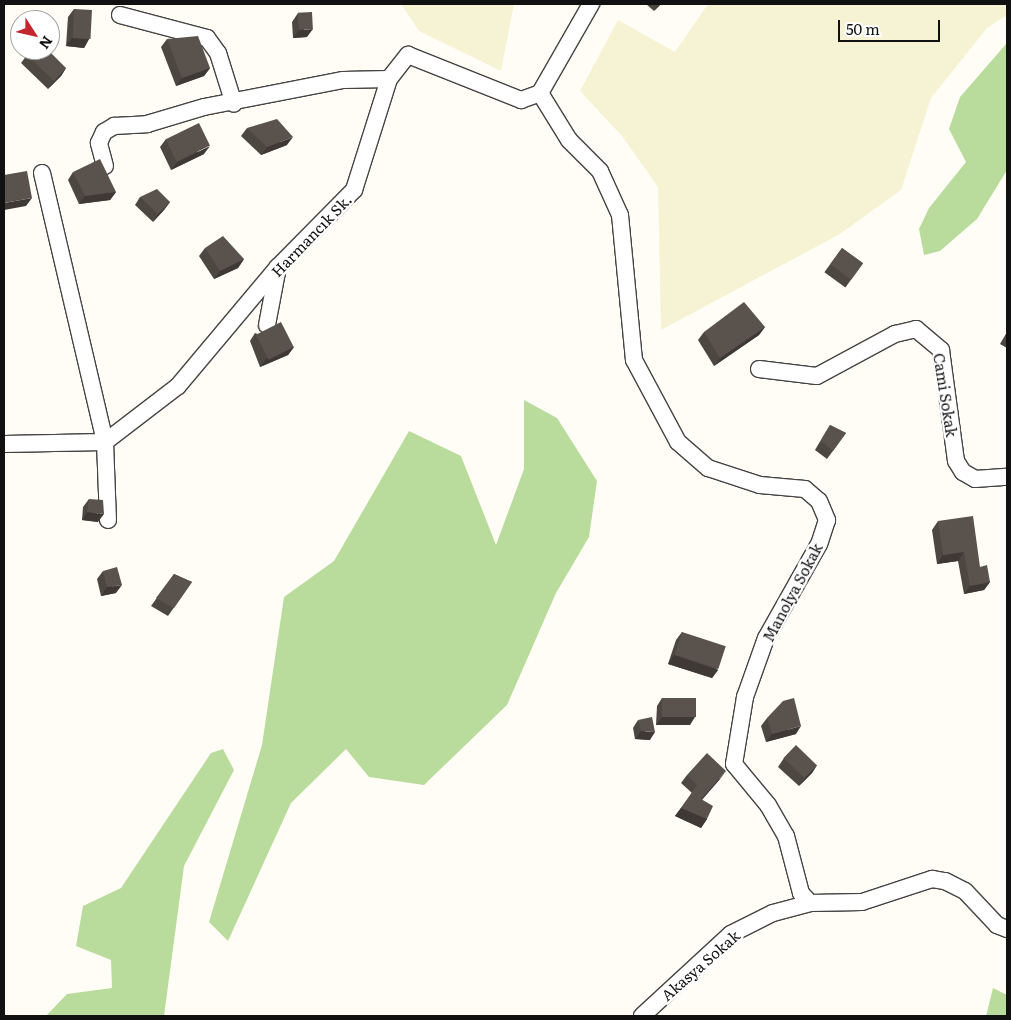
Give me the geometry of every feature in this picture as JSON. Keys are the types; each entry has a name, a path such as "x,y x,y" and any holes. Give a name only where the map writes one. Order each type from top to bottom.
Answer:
{"street":[{"path":"540,93 591,4"},
{"path":"120,15 207,38 218,54 234,104"},
{"name":"Harmancık Sk.","path":"105,442 178,386 278,267 354,190 389,79 408,54 521,100 540,93"},
{"path":"105,166 99,143 104,132 114,126 147,124 204,107 234,104 342,80 389,79"},
{"name":"Manolya Sokak","path":"540,93 569,140 600,171 620,215 634,360 678,442 708,468 760,485 805,489 819,501 826,520 819,544 766,638 745,697 734,764 786,836 801,893 810,903"},
{"path":"42,173 105,442 108,520"},
{"path":"267,325 278,267"},
{"name":"Cami Sokak","path":"759,369 817,376 894,334 916,329 941,350 956,462 963,472 975,479 1007,477"},
{"path":"4,444 105,442"},
{"name":"Akasya Sokak","path":"642,1016 731,934 772,913 810,903 862,902 932,880 945,881 965,891 997,925 1007,929"}],"shaded area":[{"path":"401,4 514,4 501,71 419,31"},
{"path":"708,4 1007,4 1007,15 987,28 931,98 901,190 840,234 661,330 658,187 622,136 580,91 618,20 675,52"}],"green space":[{"path":"1007,43 1007,170 977,219 940,251 924,255 919,229 929,208 966,162 949,129 960,97"},
{"path":"524,400 557,418 597,481 589,537 556,593 507,705 424,785 369,777 346,749 291,803 228,941 209,922 262,745 284,597 334,561 409,431 461,456 496,545 524,469"},
{"path":"223,749 234,770 184,866 164,1016 46,1016 67,994 112,988 111,960 76,946 83,906 121,888 211,753"},
{"path":"993,988 1007,995 1007,1016 986,1016"}],"building":[{"path":"74,9 92,10 90,39 72,38"},
{"path":"312,12 313,29 299,30 298,13"},
{"path":"198,36 210,68 182,78 167,39"},
{"path":"32,60 58,60 66,68 54,81"},
{"path":"277,119 293,137 267,147 247,128"},
{"path":"199,123 210,145 177,162 166,139"},
{"path":"100,159 116,192 85,196 73,172"},
{"path":"27,171 32,198 4,203 4,175"},
{"path":"157,189 170,202 158,214 140,197"},
{"path":"223,236 244,259 220,271 205,248"},
{"path":"842,248 863,263 851,279 830,264"},
{"path":"744,302 765,327 720,358 704,332"},
{"path":"281,322 294,347 269,360 256,335"},
{"path":"830,425 846,433 833,451 821,441"},
{"path":"89,499 103,500 104,514 87,512"},
{"path":"973,516 980,567 987,565 990,582 970,586 964,552 943,555 938,521"},
{"path":"117,567 122,585 107,587 103,571"},
{"path":"174,574 192,582 174,608 156,598"},
{"path":"682,632 726,646 718,669 675,655"},
{"path":"662,698 696,698 696,717 662,717"},
{"path":"794,698 801,726 772,734 767,718 783,701"},
{"path":"652,717 655,732 641,731 638,720"},
{"path":"796,745 817,765 804,778 783,758"},
{"path":"707,753 726,771 701,799 713,806 707,819 681,808 697,785 687,775"}]}
